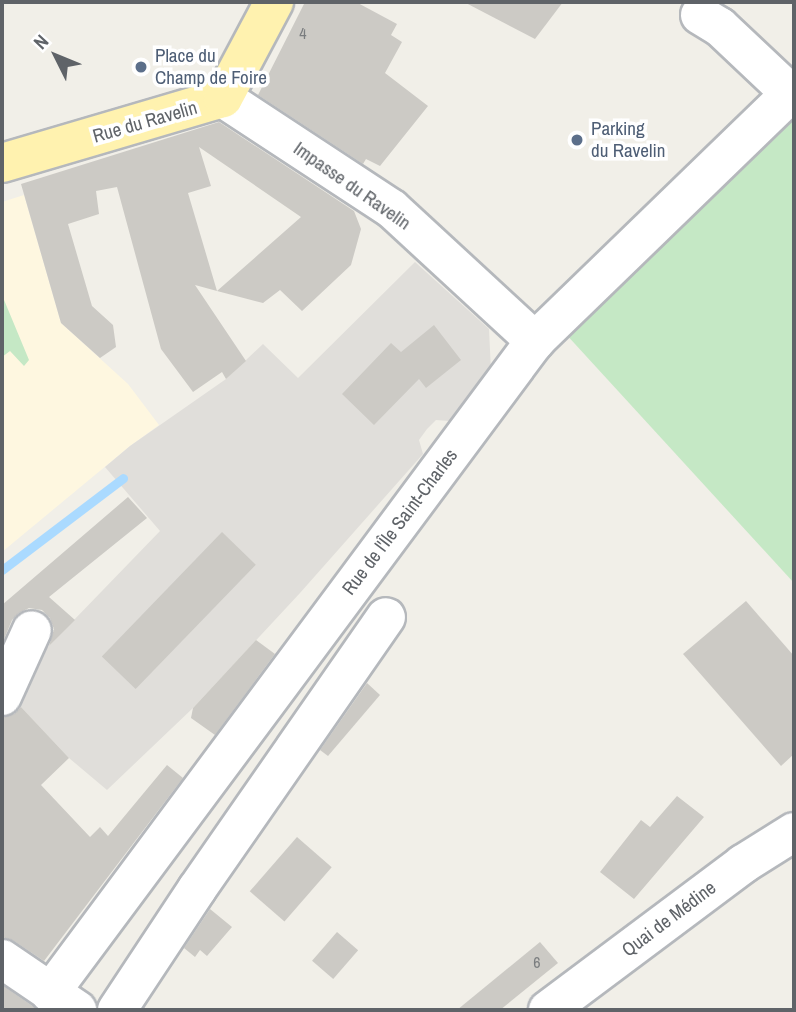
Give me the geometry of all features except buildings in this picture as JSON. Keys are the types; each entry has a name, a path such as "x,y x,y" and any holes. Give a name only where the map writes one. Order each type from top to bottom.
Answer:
{"main road":[{"name":"Rue du Ravelin","path":"2,163 223,98 274,2"}],"street":[{"path":"700,15 720,27 792,92"},
{"name":"Rue de l'Île Saint-Charles","path":"63,1001 535,341 792,92"},
{"name":"Impasse du Ravelin","path":"223,98 392,209 535,341"},
{"path":"117,1010 197,889 386,617"},
{"path":"2,696 32,630"},
{"name":"Quai de Médine","path":"548,1010 743,864 794,832"},
{"path":"2,959 63,1001"}],"shaded area":[{"path":"24,195 61,323 128,384 159,425 2,552 2,202"},
{"path":"415,262 489,329 491,371 449,421 436,420 427,429 419,440 423,454 300,593 193,708 107,790 69,758 18,704 26,694 18,686 43,652 160,531 105,467 130,446 226,379 263,344 298,378"}],"green space":[{"path":"794,110 794,583 564,332"},
{"path":"2,295 29,360 24,366 10,351 2,357"}],"waterway":[{"path":"2,570 123,478"}],"place":[{"name":"Place du Champ de Foire","path":"141,67"},
{"name":"Parking du Ravelin","path":"577,140"}]}
